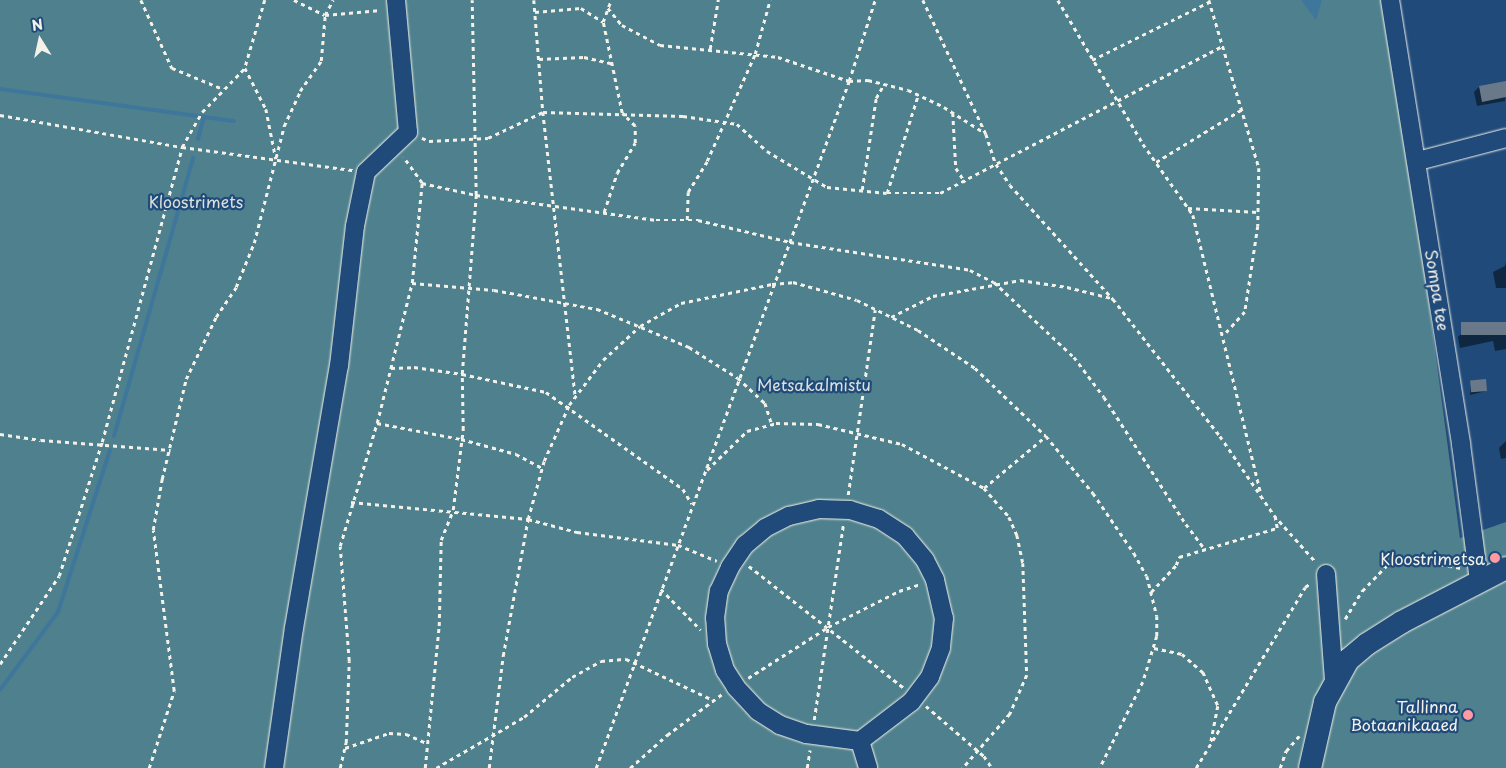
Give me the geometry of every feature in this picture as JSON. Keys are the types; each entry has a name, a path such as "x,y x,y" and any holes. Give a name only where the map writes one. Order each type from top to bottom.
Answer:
{"main road":[{"path":"1310,768 1318,727 1334,681 1348,660 1366,644 1506,568"}],"street":[{"name":"Sompa tee","path":"1390,0 1418,161 1461,444 1479,581"},
{"path":"274,768 294,628 339,366 355,226 366,172 393,144 408,132 396,4"},
{"path":"1418,161 1506,138"},
{"path":"819,509 845,510 879,520 905,536 925,560 935,580 944,618 941,648 930,677 915,697 860,740 812,734 780,726 765,716 736,687 720,652 715,618 719,592 733,562 765,528 789,516 819,509"},
{"path":"1326,574 1334,681"},
{"path":"860,740 868,768"}],"path":[{"path":"141,0 172,68 223,89"},
{"path":"0,664 59,576 102,442 182,147 202,112 245,68 265,0"},
{"path":"294,0 325,15 396,4"},
{"path":"149,768 174,691 153,530 162,479 171,450 186,379 216,317 236,287 254,243 284,126 300,91 321,61 325,15 333,0"},
{"path":"425,768 439,626 441,540 454,510 462,439 462,374 467,287 476,195 472,0"},
{"path":"534,0 543,112 576,396"},
{"path":"604,212 617,173 635,143 634,126 622,113 603,22 611,0"},
{"path":"710,49 718,0"},
{"path":"687,220 688,192 707,161 755,54 770,0"},
{"path":"596,768 772,284 790,242 849,81 875,0"},
{"path":"923,0 986,134 996,164 1010,184 1112,299 1220,436 1274,515 1326,574 1305,587 1196,768"},
{"path":"1058,0 1092,60 1156,162 1188,208 1205,255 1224,335 1236,401 1262,497"},
{"path":"1092,60 1209,1 1221,47 1259,168 1258,212 1245,312 1224,335"},
{"path":"535,12 581,8 603,22"},
{"path":"608,8 622,25 660,45 778,57 849,81 868,80 884,84 918,95 953,113 986,134"},
{"path":"408,132 429,140 475,140 510,130 543,112 622,113 724,122 737,124 767,151 814,176 827,187 888,193 940,193 965,182 996,164 1119,102 1221,47"},
{"path":"538,59 584,57 611,63"},
{"path":"245,68 266,109 276,160"},
{"path":"862,190 876,98 884,84"},
{"path":"888,193 918,95"},
{"path":"1156,162 1241,110"},
{"path":"953,113 956,168 965,182"},
{"path":"0,115 182,147 366,172"},
{"path":"393,144 422,183 476,195 656,220 687,220 790,242 970,270 994,282 1074,357 1104,397 1186,524 1204,548"},
{"path":"340,768 345,748 349,661 340,546 351,502 377,422 412,283 422,183"},
{"path":"1188,208 1258,212"},
{"path":"891,317 933,296 994,282 1020,280 1067,287 1112,299"},
{"path":"489,768 491,736 528,520 542,468 569,405 603,360 640,326 681,303 772,284 793,282 857,300 918,330 975,368 1046,436 1094,493 1114,523 1147,576 1157,616 1153,648 1143,682 1100,768"},
{"path":"412,283 467,287 597,309 689,347 738,378 765,403 772,424"},
{"path":"812,734 875,309"},
{"path":"391,368 414,367 462,374 546,392 569,405 683,489 692,506"},
{"path":"377,422 462,439 516,454 542,468"},
{"path":"0,434 41,440 102,442 171,450"},
{"path":"984,488 1046,436"},
{"path":"351,502 440,512 454,510 528,520 577,532 678,545 733,562 828,627 984,756 992,768"},
{"path":"1151,592 1176,565 1179,557 1204,548 1277,528 1274,515"},
{"path":"630,768 667,734 713,700 828,627 899,591 935,580"},
{"path":"662,589 720,652"},
{"path":"1153,648 1182,654 1204,672 1218,706 1210,745"},
{"path":"436,768 524,717 572,677 601,660 626,659 713,700"},
{"path":"345,748 389,733 406,734 428,744"}],"green space":[{"name":"Metsakalmistu","path":"0,0 1383,0 1397,65 1460,538 1506,522 1506,768 0,768"}],"water":[{"path":"1301,0 1322,0 1316,20"}],"building":[{"path":"1506,81 1506,97 1482,102 1479,86"},
{"path":"1461,322 1506,322 1506,335 1461,335"},
{"path":"1486,379 1487,391 1471,392 1470,380"}],"waterway":[{"path":"0,89 234,121"},
{"path":"198,139 204,117"},
{"path":"114,436 193,158"},
{"path":"0,690 58,612 110,450"}],"place":[{"name":"Kloostrimetsa","path":"1495,558"},
{"name":"Tallinna Botaanikaaed","path":"1468,715"}],"park label":[{"name":"Kloostrimets","path":"196,201"}]}
